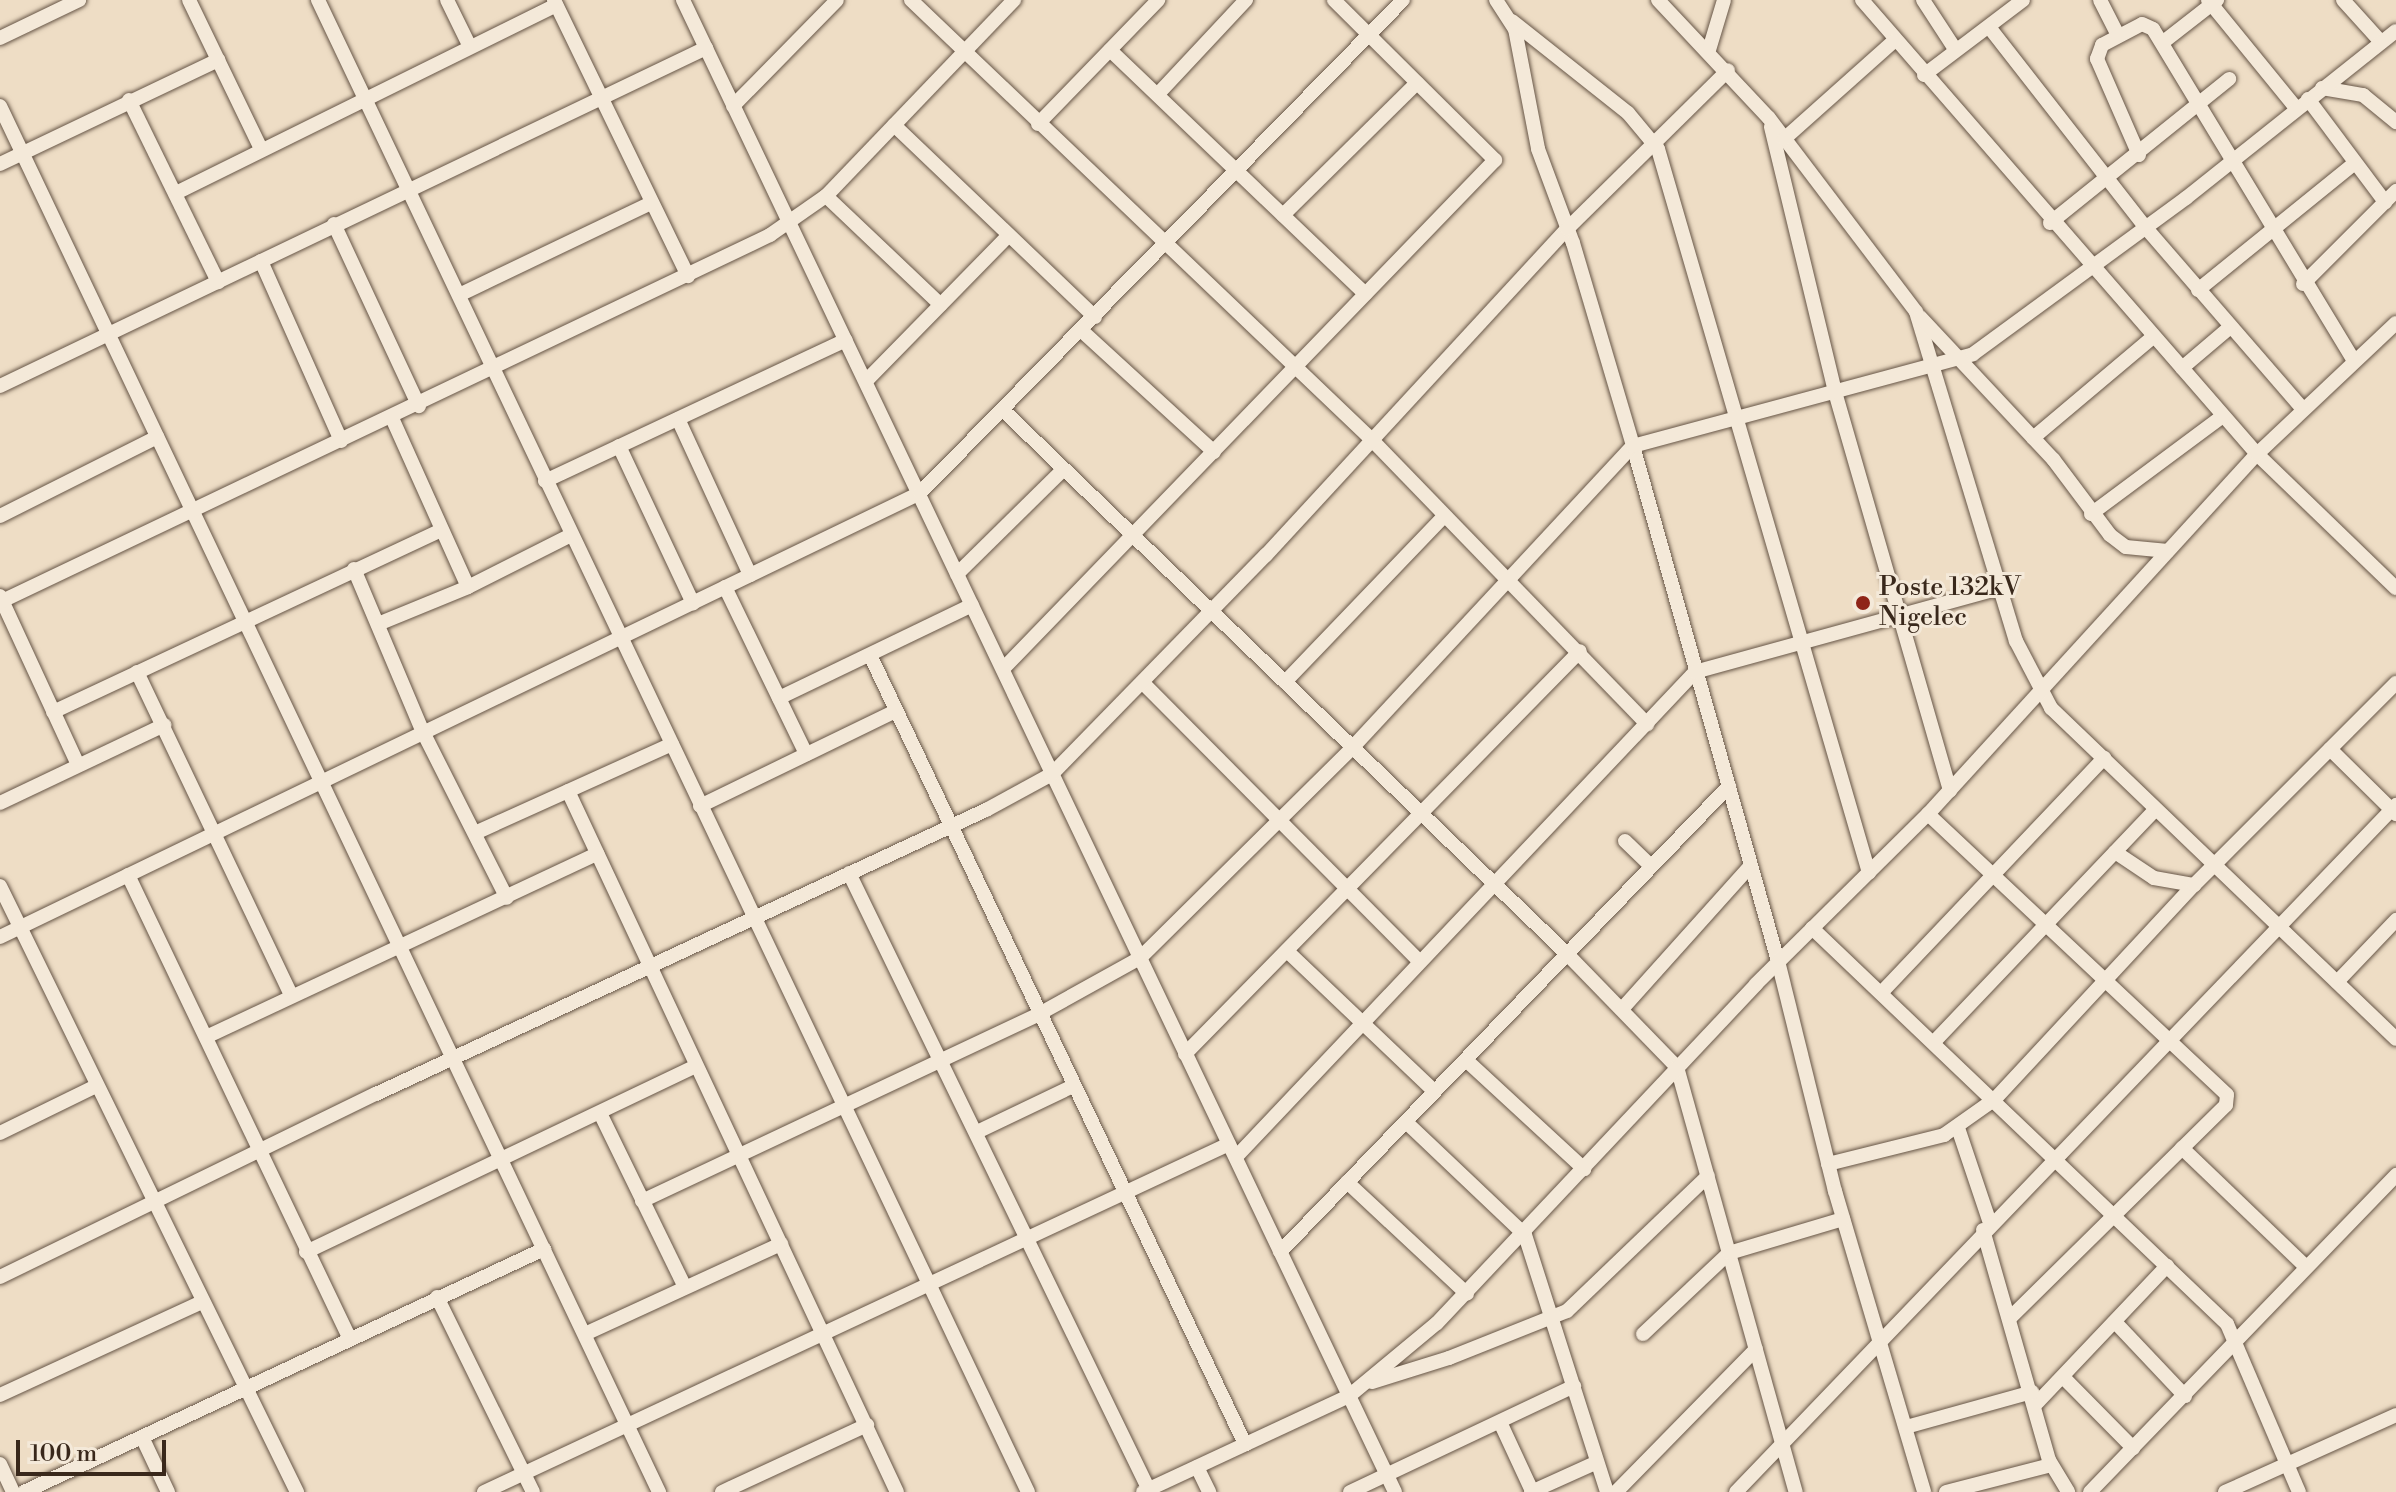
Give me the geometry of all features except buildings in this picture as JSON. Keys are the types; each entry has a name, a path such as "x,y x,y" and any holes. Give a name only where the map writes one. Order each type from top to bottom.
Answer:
{"street":[{"path":"0,38 79,0"},
{"path":"189,0 261,149"},
{"path":"318,0 1028,1492"},
{"path":"447,0 470,47"},
{"path":"683,0 1395,1492"},
{"path":"733,106 837,0"},
{"path":"911,0 1369,437 1580,651 1647,724"},
{"path":"78,765 1,599 419,406 688,276 790,223 826,196 1014,0"},
{"path":"1038,124 1158,0"},
{"path":"1158,94 1246,0"},
{"path":"1003,669 1495,160 1334,0"},
{"path":"0,937 422,730 920,493 1005,412 1403,0"},
{"path":"1496,0 1512,21 1655,142 1869,873"},
{"path":"1658,0 1728,70 1769,118 1916,312 2033,438 2091,514 2126,547 2168,551"},
{"path":"1709,50 1724,0"},
{"path":"1862,0 2050,223 2257,454 2396,588"},
{"path":"1923,0 1955,49"},
{"path":"1924,75 2023,0"},
{"path":"2100,0 2118,35"},
{"path":"2343,0 2381,42"},
{"path":"176,193 555,2 688,276"},
{"path":"2162,43 2212,2 2355,163 2385,202"},
{"path":"1512,21 1538,149 1567,229 1633,446 1778,961 1843,1219 1924,1492"},
{"path":"2139,155 2097,59 2102,45 2118,35 2148,24 2303,284 2354,361"},
{"path":"1989,27 2146,228 2229,328 2302,408"},
{"path":"642,1201 1039,1014 1140,958 1352,748 1511,581 1633,446 1960,360 2146,228 2396,31"},
{"path":"1784,139 1894,41"},
{"path":"0,368 4,385 110,338 334,224 706,48"},
{"path":"1110,50 1365,294"},
{"path":"0,164 218,60"},
{"path":"0,1277 257,1150 649,969 1052,774 1212,611 1369,437 1567,229 1728,70"},
{"path":"2050,223 2139,155 2229,79"},
{"path":"1283,215 1417,83"},
{"path":"2322,88 2363,95 2396,122"},
{"path":"129,100 218,282"},
{"path":"0,106 659,1492"},
{"path":"1769,118 1835,392 1950,791"},
{"path":"894,125 1095,317"},
{"path":"2198,290 2355,163"},
{"path":"2303,284 2396,191"},
{"path":"826,196 941,305"},
{"path":"459,295 651,203"},
{"path":"334,224 419,406"},
{"path":"866,381 1008,236"},
{"path":"261,261 341,441"},
{"path":"1916,312 1999,588 2040,692 2154,811 2280,926 2396,1039"},
{"path":"849,873 1028,1236 1146,1491 1349,1396 1467,1294 1778,961 1950,791 2257,454 2302,408 2396,323"},
{"path":"2182,368 2229,328"},
{"path":"1082,331 1214,452"},
{"path":"2033,438 2153,337"},
{"path":"545,481 846,340"},
{"path":"1005,412 1567,954 1677,1067 1796,1492"},
{"path":"2091,514 2223,416"},
{"path":"392,418 468,587"},
{"path":"678,419 750,575"},
{"path":"0,516 157,437"},
{"path":"619,446 693,603"},
{"path":"957,574 1063,470"},
{"path":"1285,682 1444,516"},
{"path":"53,712 442,530"},
{"path":"378,624 468,587 571,535"},
{"path":"354,569 422,730 507,898"},
{"path":"725,587 806,754"},
{"path":"484,1492 1028,1236 1232,1151 1361,1022 1695,672 1999,588"},
{"path":"779,698 972,605"},
{"path":"1185,1054 1580,651"},
{"path":"870,655 1123,1194 1245,1444"},
{"path":"137,672 291,995"},
{"path":"1143,683 1419,961"},
{"path":"1828,1164 1958,1128 1995,1099 2194,885 2396,683"},
{"path":"700,806 896,711"},
{"path":"0,803 164,725"},
{"path":"475,833 672,744"},
{"path":"1736,1492 2167,1039 2395,810 2330,749"},
{"path":"1882,992 2104,758"},
{"path":"1280,1252 1729,786"},
{"path":"568,791 897,1492"},
{"path":"1934,1042 2154,811"},
{"path":"1928,814 2227,1095 2226,1105 2117,1216 2011,1317"},
{"path":"1625,841 1651,866"},
{"path":"2115,852 2154,878 2194,885"},
{"path":"206,1037 597,854"},
{"path":"1622,1009 1751,865"},
{"path":"128,875 349,1337"},
{"path":"0,886 297,1492"},
{"path":"2337,982 2396,920"},
{"path":"1812,928 2056,1156 2227,1324 2299,1492"},
{"path":"1287,951 1435,1092"},
{"path":"1466,1060 1584,1169"},
{"path":"306,1252 499,1157 600,1113 696,1066"},
{"path":"0,1133 96,1086"},
{"path":"977,1132 1073,1086"},
{"path":"600,1113 685,1287"},
{"path":"1406,1122 1525,1235 1607,1492"},
{"path":"1958,1128 2051,1465 2068,1492"},
{"path":"2182,1148 2306,1267"},
{"path":"2090,1492 2237,1344 2306,1267 2396,1175"},
{"path":"1363,1384 1553,1318 1586,1297 1708,1176"},
{"path":"1347,1182 1467,1294"},
{"path":"1643,1334 1729,1253 1843,1219"},
{"path":"585,1334 781,1244"},
{"path":"24,1492 349,1337 544,1249"},
{"path":"1906,1427 2033,1399 2063,1377 2167,1266"},
{"path":"437,1297 533,1492"},
{"path":"0,1395 202,1302"},
{"path":"2115,1322 2185,1396"},
{"path":"1616,1492 1756,1349"},
{"path":"2063,1377 2133,1448"},
{"path":"1350,1492 1574,1386"},
{"path":"2225,1492 2396,1415"},
{"path":"1500,1422 1531,1492 1597,1462"},
{"path":"722,1492 867,1425"},
{"path":"142,1437 168,1492"},
{"path":"0,1464 13,1492"},
{"path":"1946,1492 2051,1465"},
{"path":"1197,1467 1209,1492"}],"place":[{"name":"Poste 132kV Nigelec","path":"1863,603"}]}
